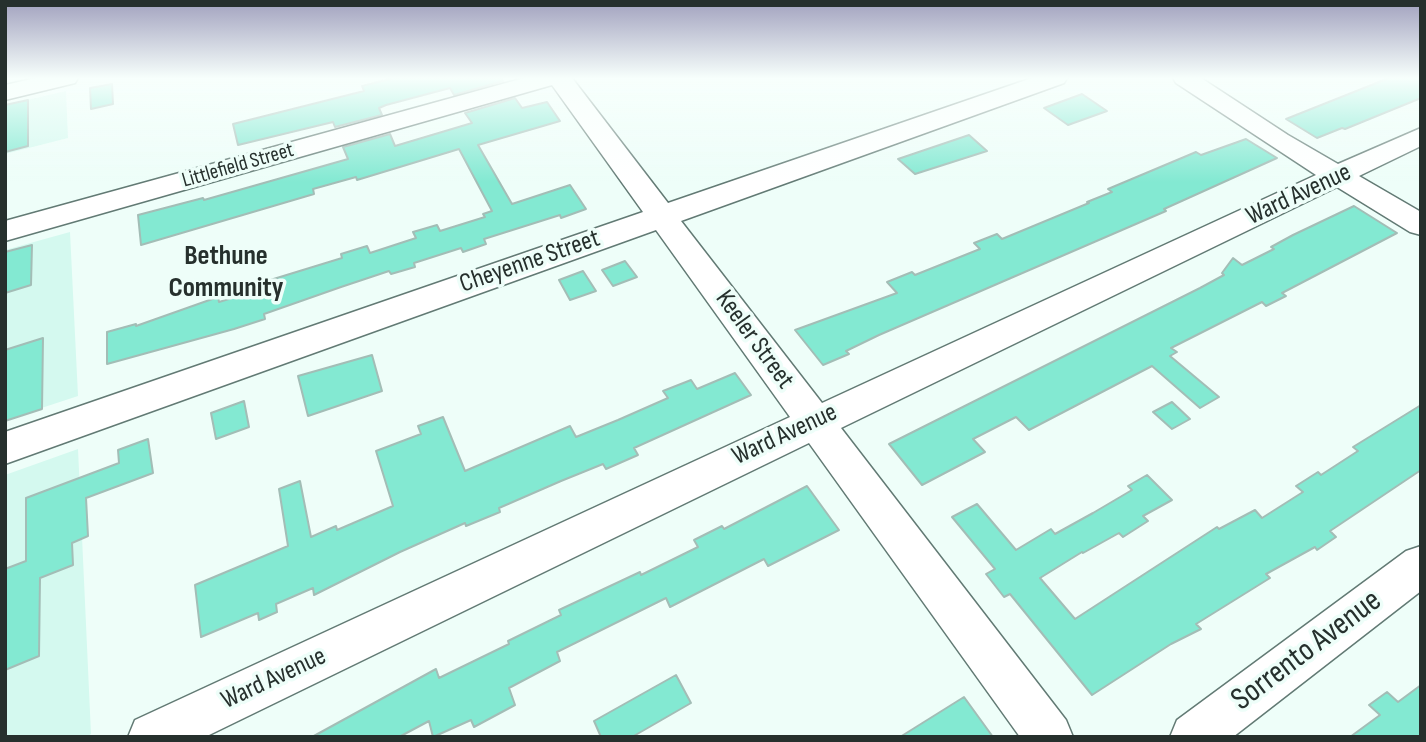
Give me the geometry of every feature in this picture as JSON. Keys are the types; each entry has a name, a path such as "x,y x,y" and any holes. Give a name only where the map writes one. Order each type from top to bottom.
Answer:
{"street":[{"name":"Littlefield Street","path":"5,231 427,113"},
{"name":"Keeler Street","path":"585,113 1049,737"},
{"name":"Cheyenne Street","path":"5,448 956,113"},
{"path":"1237,113 1279,141 1421,225"},
{"name":"Ward Avenue","path":"152,737 1421,136"},
{"name":"Sorrento Avenue","path":"1194,737 1421,565"}],"shaded area":[{"path":"5,113 67,113 68,138 5,154"},
{"path":"70,232 78,396 5,420 5,250"},
{"path":"78,449 91,734 86,737 5,737 5,475"}],"building":[{"path":"5,113 28,113 28,146 5,152"},
{"path":"278,113 381,113 382,115 335,127 333,122 238,145 233,124"},
{"path":"465,113 554,113 560,121 478,145 512,204 570,185 586,209 484,239 486,244 463,252 461,248 414,263 415,267 391,274 389,271 341,287 264,314 265,319 107,364 107,332 136,326 218,297 219,302 268,287 267,281 342,258 341,254 367,246 370,253 416,238 413,232 437,225 440,231 485,217 483,214 492,211 459,149 357,180 356,177 313,189 314,194 141,245 138,215 203,198 204,200 348,159 343,147 390,134 395,146 472,123"},
{"path":"1051,113 1102,113 1068,125"},
{"path":"1302,113 1385,113 1317,138 1286,119"},
{"path":"969,135 987,151 915,174 898,159"},
{"path":"1246,139 1277,158 1164,209 1166,211 879,335 846,351 849,354 823,365 795,330 897,293 887,282 912,272 915,275 980,249 974,243 997,234 1002,239 1089,203 1087,202 1112,192 1108,189 1196,152 1201,155"},
{"path":"1354,206 1397,233 1282,293 1286,296 1266,306 1262,302 1171,348 1177,352 1170,356 1219,397 1200,408 1152,366 1029,430 1016,417 973,439 985,452 922,485 889,444 1200,288 1224,275 1222,273 1233,258 1242,265 1274,249 1271,247 1293,235"},
{"path":"32,245 31,285 5,293 5,252"},
{"path":"625,261 637,277 613,286 602,270"},
{"path":"583,271 596,291 570,300 559,280"},
{"path":"43,338 42,409 5,421 5,350"},
{"path":"372,355 382,391 308,416 298,376"},
{"path":"735,373 751,395 634,448 638,455 606,469 603,464 561,481 499,508 500,512 466,526 465,523 400,552 314,595 313,588 276,604 277,612 259,620 258,613 201,637 195,585 288,546 279,489 300,481 311,537 336,526 337,530 393,506 376,451 421,434 418,426 443,417 465,471 570,426 576,437 668,398 663,391 691,380 697,389"},
{"path":"244,401 249,427 216,439 211,413"},
{"path":"1172,402 1190,419 1172,429 1153,412"},
{"path":"1421,405 1421,470 1330,531 1336,537 1317,550 1315,547 1266,574 1270,578 1196,624 1201,629 1171,644 1092,695 1010,594 1004,597 986,574 995,569 952,517 977,504 1016,550 1051,529 1055,534 1093,513 1132,490 1128,486 1147,475 1172,500 1143,516 1148,521 1123,537 1119,533 1040,578 1075,619 1217,527 1219,529 1255,510 1262,518 1303,492 1296,486 1318,472 1321,475 1358,451 1353,447"},
{"path":"148,439 153,473 86,498 88,536 72,543 73,565 40,578 39,656 5,670 5,569 26,561 26,498 119,463 118,450"},
{"path":"807,486 839,530 768,566 764,559 670,607 666,598 557,652 560,661 509,688 515,705 474,727 471,720 433,737 429,721 399,737 312,737 436,669 439,678 509,644 508,641 561,615 559,610 698,547 694,540 722,526 724,529"},
{"path":"676,675 691,703 632,737 601,737 594,721"},
{"path":"1421,685 1421,737 1350,737 1380,715 1369,705 1387,692 1398,702"},
{"path":"964,697 993,737 900,737"}],"district":[{"name":"Bethune Community","path":"226,273"}]}
